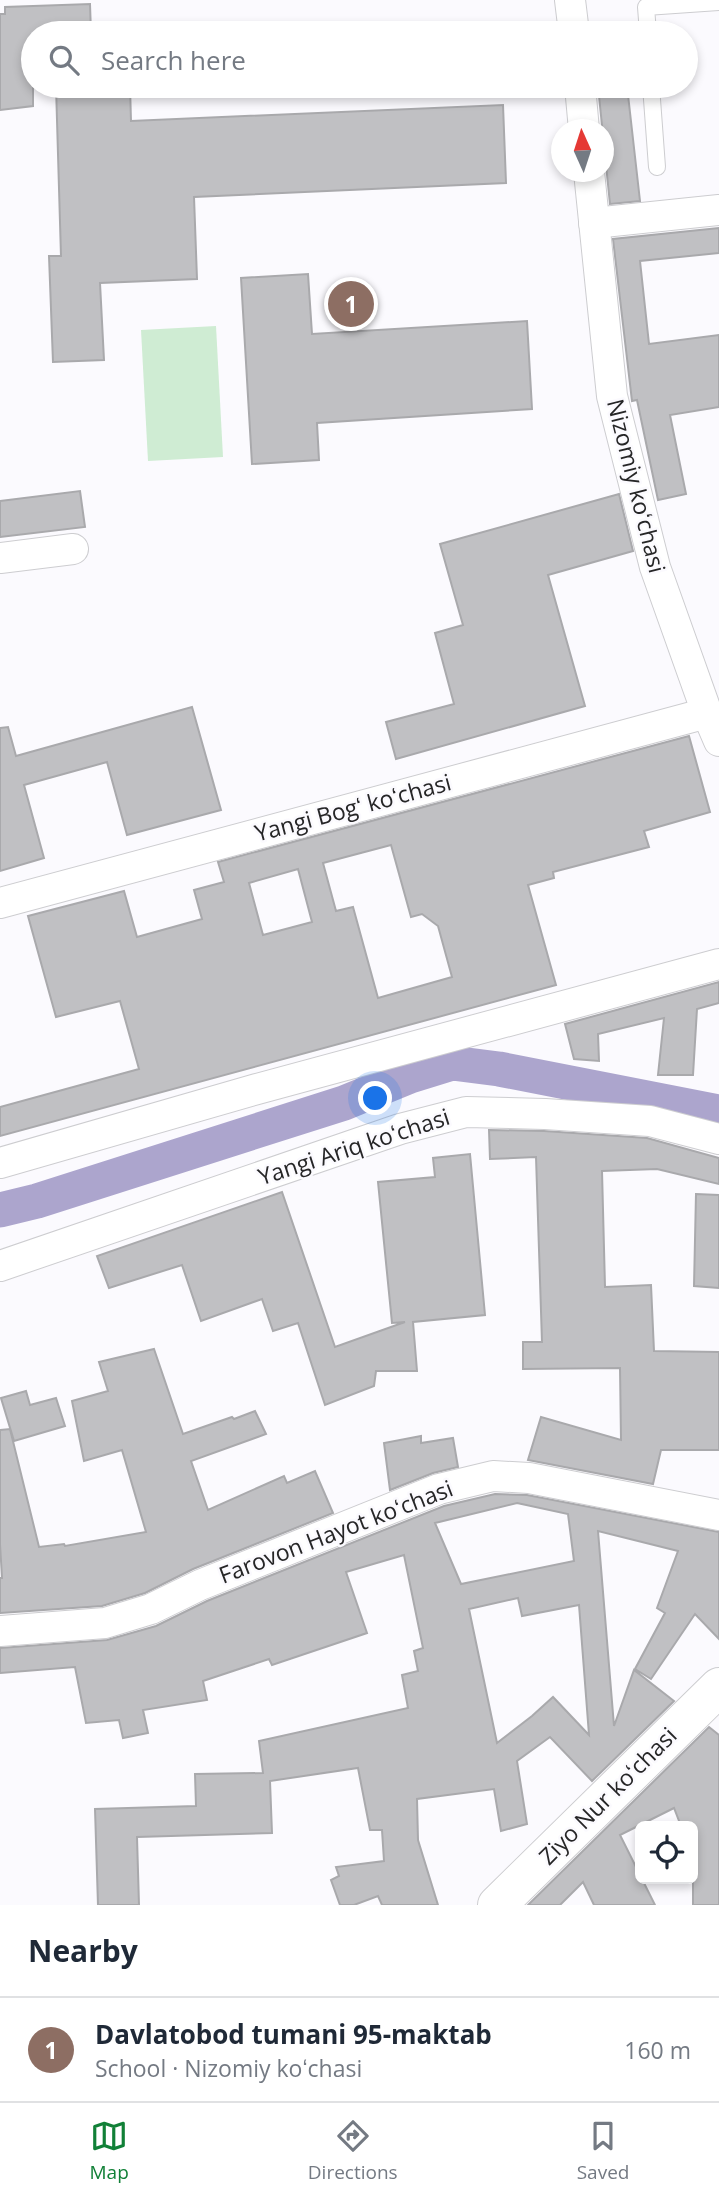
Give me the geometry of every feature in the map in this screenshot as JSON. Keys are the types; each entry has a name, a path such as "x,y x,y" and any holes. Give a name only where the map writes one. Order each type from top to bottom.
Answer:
{"street":[{"path":"570,0 573,21"},
{"path":"580,98 583,119"},
{"name":"Nizomiy koʻchasi","path":"590,182 612,396 655,567 719,741"},
{"path":"594,223 719,210"},
{"path":"0,558 74,549"},
{"name":"Yangi Bogʻ koʻchasi","path":"0,903 707,713"},
{"path":"0,1163 257,1088 719,964"},
{"name":"Yangi Ariq koʻchasi","path":"0,1266 400,1129 466,1112 650,1121 719,1139"},
{"name":"Farovon Hayot koʻchasi","path":"0,1631 117,1620 151,1609 200,1586 439,1489 493,1476 529,1478 719,1515"},
{"name":"Ziyo Nur koʻchasi","path":"509,1901 719,1686"}],"lane":[{"path":"647,21 646,7 719,2"},
{"path":"652,98 657,167"}],"green space":[{"path":"216,326 223,457 148,461 141,330"}],"building":[{"path":"90,4 91,21 21,21 21,98 33,98 33,106 0,110 0,14 5,14 5,7"},
{"path":"56,98 130,98 131,121 503,105 506,183 194,197 197,279 100,283 104,360 53,362 49,256 61,256"},
{"path":"599,98 628,98 640,201 610,204 608,182 614,182 614,119 601,119"},
{"path":"719,228 719,253 640,261 649,344 719,335 719,407 670,415 686,494 658,500 637,400 632,401 613,239"},
{"path":"308,274 312,334 527,321 532,409 317,423 319,460 252,464 241,278"},
{"path":"80,491 85,527 0,537 0,501"},
{"path":"619,494 633,551 548,575 585,706 396,759 386,722 454,704 435,633 463,625 440,544"},
{"path":"192,707 221,810 127,835 107,762 24,785 44,858 0,871 0,728 8,727 16,756"},
{"path":"689,736 710,812 644,831 649,847 553,872 554,878 528,885 556,985 0,1136 0,1107 139,1069 120,1001 56,1017 28,916 124,891 137,937 202,919 194,890 224,882 218,862","holes":["391,845 411,917 422,914 438,926 452,977 378,998 353,907 336,911 323,863","298,869 312,922 263,935 249,883"]},
{"path":"719,982 719,1003 697,1009 693,1075 658,1075 664,1018 598,1034 599,1061 574,1059 565,1024"},
{"path":"489,1130 647,1138 719,1158 719,1184 657,1169 602,1171 605,1287 651,1285 654,1351 719,1352 719,1450 661,1450 653,1484 528,1460 541,1417 621,1440 620,1368 523,1369 523,1342 542,1342 536,1157 490,1159"},
{"path":"470,1154 485,1315 413,1322 417,1371 376,1371 374,1386 325,1405 298,1323 273,1331 262,1299 201,1321 182,1265 109,1288 97,1256 282,1192 335,1347 405,1322 392,1323 378,1182 435,1177 433,1158"},
{"path":"696,1194 719,1195 719,1288 694,1286"},
{"path":"154,1349 183,1434 255,1411 266,1434 191,1461 208,1510 284,1476 287,1483 315,1471 333,1513 193,1569 145,1593 102,1606 0,1613 0,1430 10,1429 39,1547 65,1546 146,1532 122,1450 84,1461 72,1401 108,1391 99,1362"},
{"path":"26,1391 30,1405 56,1398 65,1426 14,1441 1,1398"},
{"path":"421,1436 421,1443 453,1438 458,1467 433,1473 390,1490 384,1443"},
{"path":"495,1494 527,1495 719,1532 719,1639 695,1614 651,1679 635,1669 665,1613 657,1608 678,1551 598,1531 614,1726 634,1670 674,1701 592,1781 550,1737 517,1761 527,1824 501,1831 494,1789 417,1799 418,1840 438,1905 382,1905 378,1896 354,1905 340,1905 331,1880 339,1876 336,1867 384,1861 382,1830 370,1830 358,1768 270,1781 272,1833 137,1837 139,1905 98,1905 95,1809 196,1806 195,1774 263,1773 259,1741 408,1708 402,1675 418,1671 414,1651 423,1648 404,1555 346,1572 367,1633 272,1665 269,1659 203,1681 207,1700 143,1710 148,1733 123,1738 119,1720 86,1723 75,1667 0,1673 0,1648 107,1640 156,1626 207,1601 444,1506","holes":["517,1503 568,1514 574,1561 461,1584 435,1523","518,1598 522,1616 579,1605 589,1735 553,1697 497,1743 469,1609"]},
{"path":"709,1727 719,1735 719,1905 693,1905 693,1884 698,1884 698,1821 679,1821 674,1808 648,1821 635,1821 635,1828 620,1835 635,1865 635,1884 644,1884 655,1905 594,1905 583,1882 560,1905 528,1905"}],"waterway":[{"path":"0,1210 37,1201 344,1103 410,1076 452,1063 499,1069 719,1112"}],"place":[{"name":"Davlatobod tumani 95-maktab","path":"351,304"}]}
